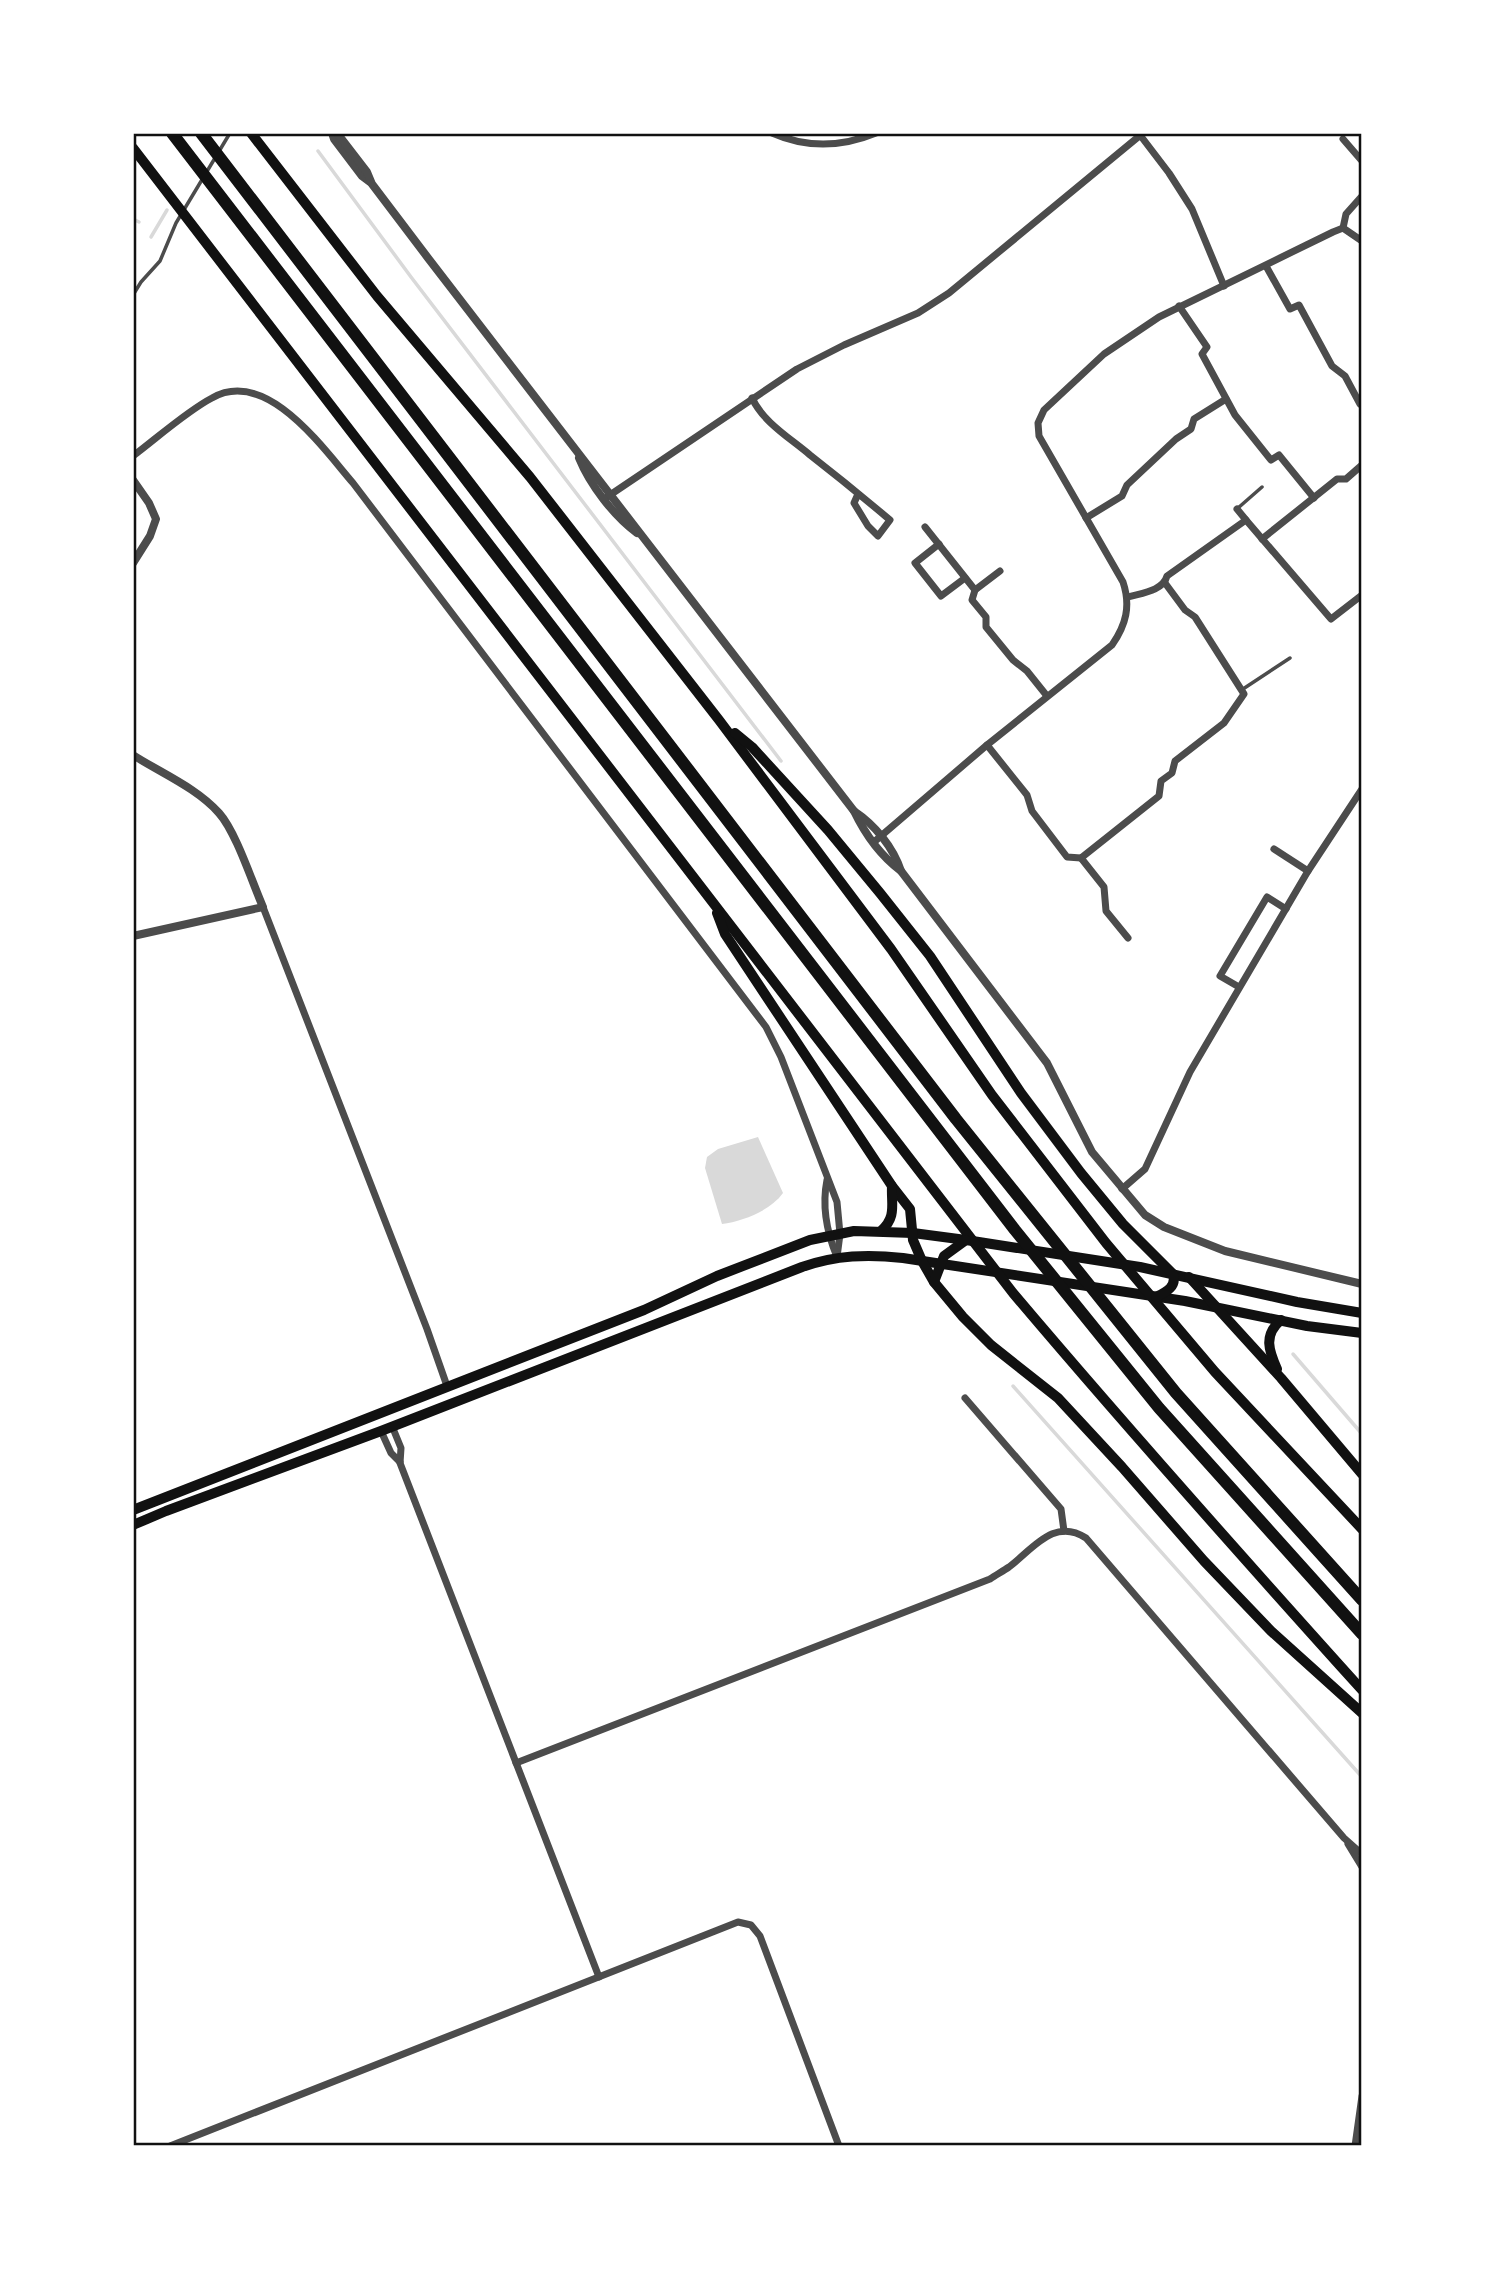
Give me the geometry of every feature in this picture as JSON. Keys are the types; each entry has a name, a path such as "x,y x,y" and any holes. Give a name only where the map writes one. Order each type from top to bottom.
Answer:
{"highway":[{"path":"201,133 956,1119 1176,1394 1362,1600"},
{"path":"251,133 377,296 530,477 719,720 891,949 992,1095 1106,1243 1165,1315 1257,1418 1362,1529"},
{"path":"174,136 937,1132 1159,1408 1362,1634"},
{"path":"133,148 1013,1293 1114,1412 1362,1690"},
{"path":"719,720 752,747 828,830 880,893 930,956 1021,1093 1081,1173 1123,1224 1173,1274 1172,1287 1156,1297"},
{"path":"714,904 724,934 910,1209 915,1247 934,1282 991,1345 1058,1398 1203,1561 1271,1631 1362,1713"},
{"path":"881,1231 887,1226 893,1213 892,1186"},
{"path":"934,1282 944,1256 966,1240"},
{"path":"1189,1277 1281,1378 1362,1474"},
{"path":"1281,1320 1273,1329 1268,1343 1269,1352 1281,1378"}],"main road":[{"path":"133,1510 644,1310 717,1276 828,1235 881,1231 966,1240 1173,1274 1297,1302 1362,1313"},
{"path":"133,1525 802,1267 837,1257 874,1255 922,1261 1216,1306 1336,1331 1362,1333"}],"street":[{"path":"334,133 334,139 362,176 372,184 576,452 583,469 608,496 625,524 642,537 854,811 867,820 877,839 896,858 901,872 1046,1063 1097,1159 1144,1215 1175,1232 1256,1259 1362,1284"},
{"path":"772,133 802,142 825,144 843,144 876,133"},
{"path":"608,496 797,369 918,313 949,293 1141,134 1192,209 1224,286"},
{"path":"1343,139 1362,161"},
{"path":"1343,228 1346,215 1362,196"},
{"path":"1343,228 1362,241"},
{"path":"877,839 987,745 1112,645 1123,630 1128,597 1123,582 1039,436 1038,423 1044,410 1104,354 1159,317 1343,228"},
{"path":"1266,266 1290,309 1299,304 1332,366 1345,376 1360,404 1362,403"},
{"path":"1179,306 1207,347 1202,354 1235,415 1271,460 1279,455 1314,498"},
{"path":"133,456 212,397 233,390 263,395 299,423 353,483 766,1027 781,1057 837,1202 840,1234 837,1257"},
{"path":"752,398 761,413 891,520 878,536 868,526 854,503 858,494"},
{"path":"1086,518 1122,496 1127,485 1176,439 1191,429 1194,419 1226,399"},
{"path":"1262,539 1337,479 1346,479 1362,465"},
{"path":"133,480 156,519 150,536 133,563"},
{"path":"1237,509 1331,620 1362,595"},
{"path":"1128,597 1158,588 1165,583 1167,576 1246,520"},
{"path":"925,527 975,590"},
{"path":"939,544 915,563 934,588 941,596 965,578"},
{"path":"1000,571 975,590 972,600 986,617 986,627 1047,696"},
{"path":"987,745 1027,795 1032,811 1067,857 1082,858 1159,796 1161,781 1172,773 1175,761 1224,723 1244,694 1195,617 1185,610 1165,583"},
{"path":"133,755 195,793 220,814 232,836 263,906 428,1329 447,1386"},
{"path":"1122,1189 1145,1169 1189,1072 1308,871 1362,789"},
{"path":"1274,849 1308,871"},
{"path":"1082,858 1104,887 1106,911 1128,938"},
{"path":"1239,987 1220,975 1267,897 1286,909"},
{"path":"133,936 263,906"},
{"path":"827,1177 825,1189 828,1235 837,1257"},
{"path":"965,1398 1060,1509 1063,1531"},
{"path":"392,1426 401,1448 400,1462"},
{"path":"381,1431 391,1453 400,1462 599,1977"},
{"path":"516,1763 990,1579 1009,1567 1042,1538 1063,1531 1086,1538 1344,1838 1362,1854"},
{"path":"1344,1838 1362,1867"},
{"path":"170,2146 738,1922 751,1925 760,1936 839,2146"},
{"path":"1355,2146 1362,2096"}],"lane":[{"path":"133,295 160,261 176,223 230,133"},
{"path":"1237,509 1262,487"},
{"path":"1242,690 1290,658"}],"shaded area":[{"path":"758,1137 783,1193 771,1205 756,1214 722,1224 705,1168 707,1157 718,1149"}],"waterway":[{"path":"318,151 781,761"},
{"path":"151,237 167,210"},
{"path":"133,219 139,222"},
{"path":"1293,1354 1362,1434"},
{"path":"1013,1386 1362,1777"}]}
